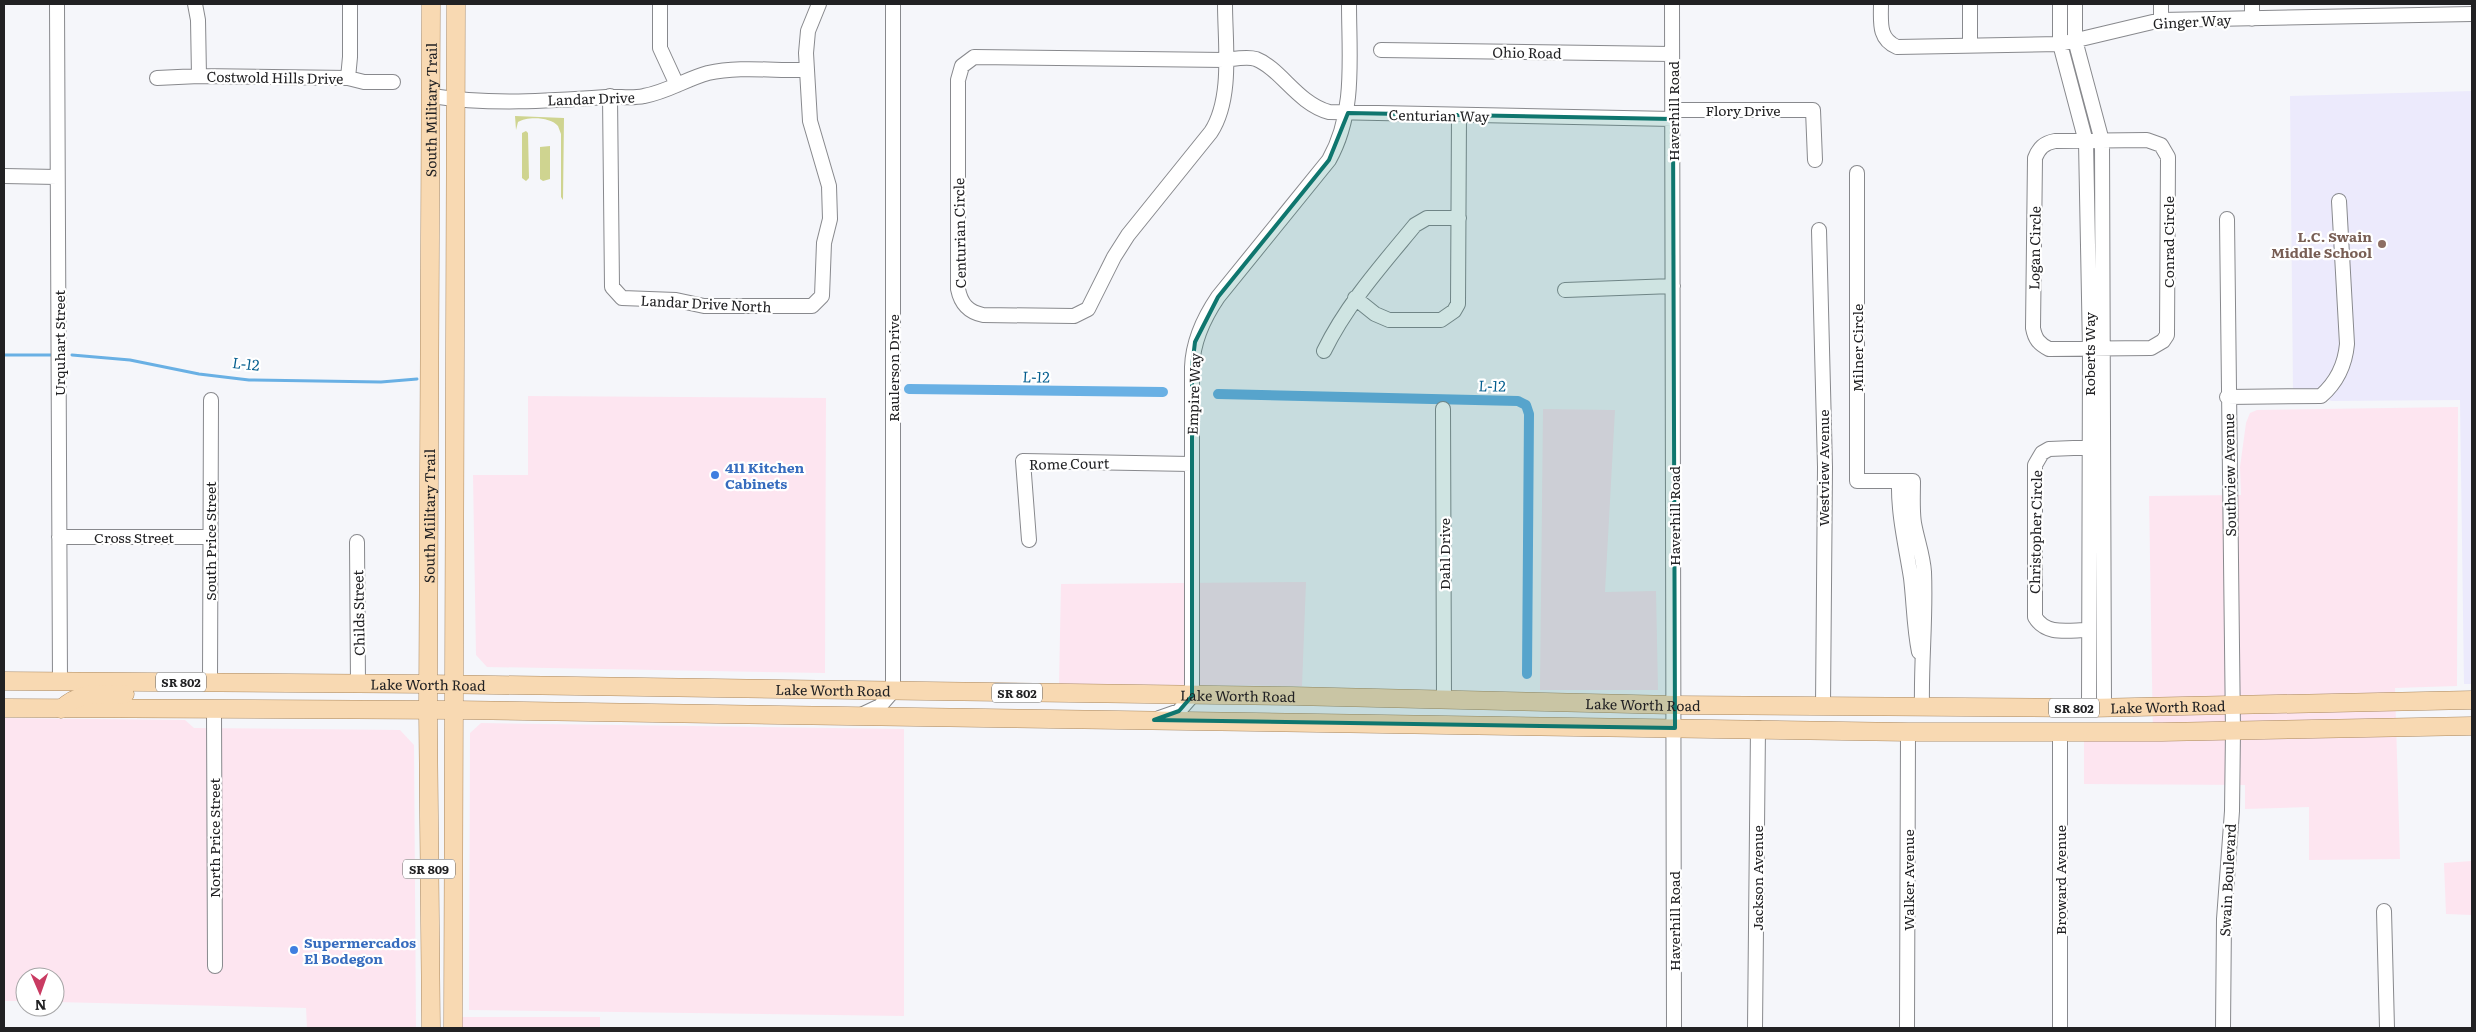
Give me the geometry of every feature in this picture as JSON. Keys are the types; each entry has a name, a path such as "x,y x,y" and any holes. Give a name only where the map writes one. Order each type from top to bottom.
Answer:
{"main road":[{"name":"South Military Trail","path":"431,4 428,684 431,1028"},
{"name":"South Military Trail","path":"454,1028 456,4"},
{"name":"Lake Worth Road","path":"4,681 428,684 1675,705 2097,708 2472,700"},
{"path":"4,697 15,697 23,693 30,682"},
{"path":"61,709 81,695 161,693 179,690 187,682"},
{"path":"1908,732 1930,717 1961,707"},
{"name":"Lake Worth Road","path":"4,708 456,710 860,715 1758,728 1908,732 2060,733 2472,726"},
{"path":"430,994 446,1015 446,1028"}],"street":[{"name":"Urquhart Street","path":"57,4 60,682"},
{"path":"195,4 198,20 199,76"},
{"path":"348,78 350,4"},
{"path":"660,4 660,48 677,85"},
{"name":"Landar Drive North","path":"610,96 612,287 616,293 622,298 676,300 697,305 805,308 812,306 822,296 824,243 830,219 829,186 810,121 807,70 807,38 819,4"},
{"name":"Raulerson Drive","path":"893,4 893,691"},
{"name":"Centurian Circle","path":"1224,4 1225,60 1224,101 1216,125 1128,235 1114,257 1088,309 1074,316 983,315 968,310 963,304 958,289 958,80 962,66 968,60 982,55 1225,60"},
{"name":"Empire Way","path":"1192,696 1192,367 1201,326 1218,297 1329,160 1343,130 1348,113 1349,4"},
{"name":"Haverhill Road","path":"1672,4 1675,705 1674,1028"},
{"name":"Ginger Way","path":"1881,4 1881,27 1886,40 1897,47 2060,44 2161,20 2252,19 2343,10 2434,9 2472,14"},
{"path":"1970,4 1970,46"},
{"name":"Roberts Way","path":"2060,4 2060,44 2086,142 2096,349 2104,447 2097,708"},
{"name":"Roberts Way","path":"2075,4 2075,40 2102,141 2096,349 2089,447 2088,630 2097,708"},
{"path":"2161,4 2161,20"},
{"path":"2252,4 2252,19"},
{"name":"Ohio Road","path":"1381,50 1672,54"},
{"name":"Centurian Way","path":"1225,60 1250,58 1257,60 1314,107 1329,112 1459,115 1673,114"},
{"name":"Landar Drive","path":"432,96 457,100 570,100 610,96 629,98 646,96 717,72 807,70"},
{"name":"Costwold Hills Drive","path":"157,78 199,76 348,78 364,82 393,82"},
{"name":"Flory Drive","path":"1673,114 1813,110 1815,160"},
{"path":"1355,298 1375,314 1389,320 1434,321 1448,316 1458,304 1460,296 1459,115"},
{"name":"Conrad Circle","path":"2086,142 2155,141 2161,145 2168,156 2166,335 2163,341 2151,348 2096,349"},
{"name":"Logan Circle","path":"2086,142 2048,143 2042,146 2035,158 2033,328 2037,341 2049,349 2096,349"},
{"name":"Milner Circle","path":"1857,173 1857,481 1906,481 1914,523 1920,540 1924,571 1925,634 1921,662 1922,706"},
{"path":"4,176 57,177"},
{"path":"2227,397 2321,396 2331,388 2341,372 2346,359 2347,344 2339,201"},
{"path":"1324,351 1333,332 1355,298 1415,225 1427,218 1460,218"},
{"name":"Southview Avenue","path":"2227,219 2227,397 2233,731"},
{"name":"Westview Avenue","path":"1819,230 1824,467 1823,706"},
{"path":"1566,290 1673,286"},
{"name":"South Price Street","path":"210,682 209,536 211,400"},
{"name":"Dahl Drive","path":"1443,408 1444,700"},
{"name":"Christopher Circle","path":"2088,630 2050,630 2039,623 2034,610 2036,464 2042,453 2048,449 2104,447"},
{"name":"Rome Court","path":"1029,540 1023,461 1191,464"},
{"name":"Cross Street","path":"59,537 209,536"},
{"name":"Childs Street","path":"357,542 358,684"},
{"path":"860,715 880,706 893,691"},
{"path":"1154,720 1179,711 1192,696"},
{"name":"North Price Street","path":"214,710 215,966"},
{"name":"Jackson Avenue","path":"1756,1028 1758,728"},
{"name":"Swain Boulevard","path":"2223,1028 2224,919 2232,811 2233,731"},
{"name":"Walker Avenue","path":"1908,732 1908,1028"},
{"name":"Broward Avenue","path":"2060,733 2060,1028"},
{"path":"2384,911 2387,1028"}],"highlighted area":[{"path":"1348,113 1673,119 1675,728 1154,720 1179,711 1192,696 1192,367 1195,342 1218,297 1329,160"}],"shaded area":[{"name":"L.C. Swain Middle School","path":"2472,91 2472,684 2464,684 2460,400 2332,401 2293,391 2290,96"},
{"path":"528,396 826,398 825,673 487,667 476,655 473,475 528,475"},
{"path":"2458,407 2457,686 2395,688 2400,859 2309,860 2309,807 2245,809 2245,785 2084,784 2084,740 2153,740 2149,496 2241,495 2240,467 2246,423 2250,413 2257,410"},
{"path":"1543,409 1615,410 1605,592 1656,591 1658,690 1540,690"},
{"path":"1306,582 1302,686 1059,684 1061,584"},
{"path":"4,718 185,720 194,728 400,730 414,745 416,1028 307,1028 306,1008 65,1002 65,967 15,967 15,1001 4,1001"},
{"path":"481,723 904,729 904,1016 469,1010 470,733"},
{"path":"2472,861 2472,915 2446,914 2444,863"},
{"path":"462,1017 600,1017 600,1028 462,1028"}],"green space":[{"path":"515,116 564,118 563,200 561,197 561,134 558,126 545,119 533,118 518,122 516,130"},
{"path":"526,131 528,133 529,178 526,181 522,178 522,133"},
{"path":"550,146 550,179 543,181 540,179 540,147"}],"waterway":[{"name":"L-12","path":"4,355 51,355"},
{"name":"L-12","path":"72,355 130,360 199,374 249,380 381,382 417,379"},
{"name":"L-12","path":"909,389 1163,392"},
{"name":"L-12","path":"1218,394 1518,401 1526,405 1529,414 1527,674"}],"place":[{"name":"L.C. Swain Middle School","path":"2382,244"},
{"name":"411 Kitchen Cabinets","path":"715,475"},
{"name":"Supermercados El Bodegon","path":"294,950"}]}
